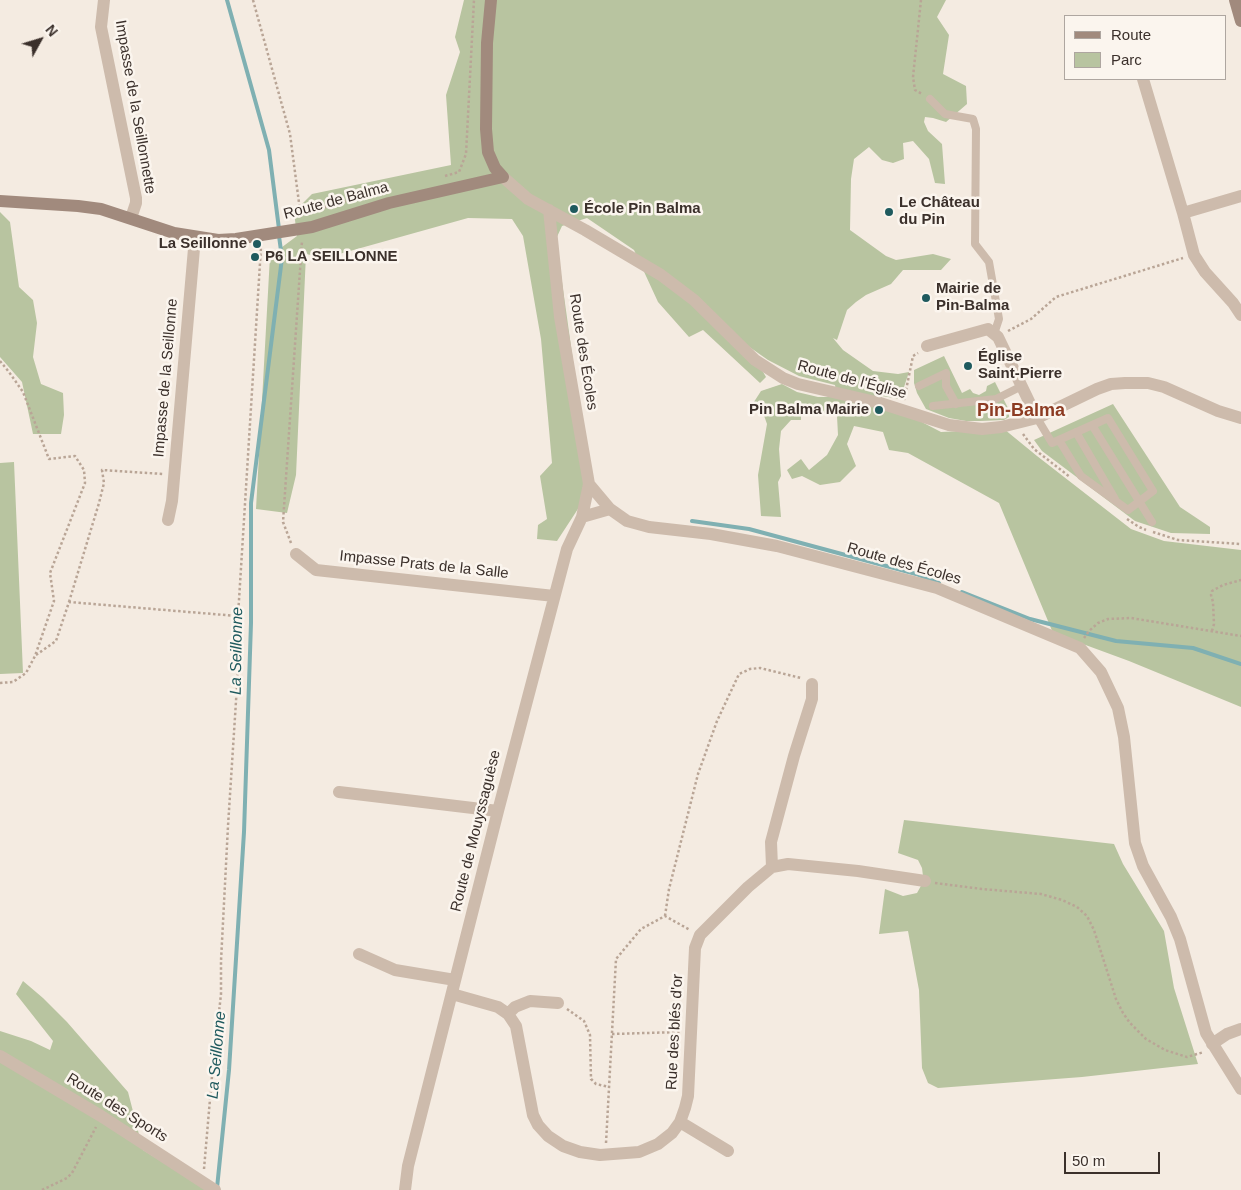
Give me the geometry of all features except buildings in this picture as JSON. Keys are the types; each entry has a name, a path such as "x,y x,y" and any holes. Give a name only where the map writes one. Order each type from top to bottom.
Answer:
{"street":[{"name":"Impasse de la Seillonnette","path":"104,0 101,27 136,198 131,218"},
{"path":"491,0 487,43 486,129 488,152 495,168 503,178"},
{"path":"1234,0 1241,21"},
{"path":"1143,80 1194,254 1205,272 1241,315"},
{"name":"Route de Balma","path":"0,201 101,209 164,230 218,240 298,229 389,203 503,178"},
{"name":"Route de l'Église","path":"503,178 528,199 661,275 694,300 755,360 783,378 812,388 880,403 949,425 982,429 1001,428 1037,418 1097,389 1111,384 1133,383 1148,383 1164,387 1218,411 1241,418"},
{"path":"1183,213 1241,196"},
{"name":"Route des Écoles","path":"549,210 560,317 589,484 610,510 627,521 642,525 711,534 777,546 937,588 1080,648 1101,672 1118,708 1124,737 1135,843 1143,866 1172,917 1180,938 1202,1022 1213,1046 1241,1089"},
{"name":"Impasse de la Seillonne","path":"168,520 175,475 194,237"},
{"path":"927,346 988,329 996,336 1037,418"},
{"name":"Route de Mouyssaguèse","path":"404,1190 408,1166 554,596 567,549 582,517 589,484"},
{"path":"582,517 610,510"},
{"name":"Impasse Prats de la Salle","path":"296,554 316,570 554,596"},
{"path":"772,867 771,842 794,756 812,699 812,684"},
{"path":"339,792 498,811"},
{"path":"700,935 760,876 772,867 788,864 925,881"},
{"name":"Rue des blés d'or","path":"508,1014 516,1026 533,1115 538,1125 548,1136 563,1146 580,1152 606,1155 639,1152 658,1144 672,1133 680,1122 688,1096 696,948 700,935"},
{"path":"359,954 395,970 455,980"},
{"path":"452,994 498,1007 508,1014 515,1007 530,1001 558,1003"},
{"path":"1213,1046 1227,1034 1241,1029"},
{"name":"Route des Sports","path":"0,1056 101,1116 208,1185"},
{"path":"680,1122 728,1151"}],"lane":[{"path":"930,99 946,114 973,119 976,129 975,244 989,262 999,319 996,336"},
{"path":"919,386 946,373 946,386 956,404"},
{"path":"933,406 996,399 1022,386"},
{"path":"1037,418 1052,443 1108,418 1153,491 1128,510 1081,476 1059,440"},
{"path":"1092,425 1152,522"},
{"path":"1076,432 1117,502"}],"path":[{"path":"253,0 290,134 301,213 298,229 283,522 296,554"},
{"path":"441,177 459,172 466,154 474,0"},
{"path":"921,0 913,77 916,90 930,99"},
{"path":"301,213 366,196"},
{"path":"298,229 301,213"},
{"path":"208,1185 212,1076 222,994 221,961 238,670 238,616 264,235"},
{"path":"996,336 1031,319 1056,297 1194,254"},
{"path":"902,410 913,356 927,346"},
{"path":"0,361 23,392 49,459 74,456 84,470 86,483 50,573 54,601 34,656 26,673 13,682 0,683"},
{"path":"34,656 56,641 104,482 102,470 175,475"},
{"path":"1212,542 1241,544"},
{"path":"1212,631 1214,624 1212,591 1223,585 1241,580"},
{"path":"69,602 238,616"},
{"path":"1084,639 1089,631 1098,623 1108,619 1131,618 1241,636"},
{"path":"665,916 698,774 717,721 739,674 750,669 760,668 800,678 812,684"},
{"path":"925,881 982,889 1041,894 1062,900 1078,908 1087,916 1094,930 1116,999 1130,1023 1146,1039 1165,1050 1187,1057 1213,1046"},
{"path":"665,916 700,935"},
{"path":"606,1155 616,959 641,929 665,916"},
{"path":"558,1003 584,1021 590,1035 591,1079 596,1084 609,1087"},
{"path":"612,1034 692,1032"},
{"path":"42,1190 67,1178 72,1173 101,1116"}],"green space":[{"path":"464,0 946,0 937,17 949,35 943,74 966,86 967,104 946,122 925,117 924,122 928,131 942,144 945,184 935,183 929,159 913,141 903,143 904,159 893,163 882,160 869,147 854,159 851,179 850,230 886,256 896,260 933,254 951,259 941,270 903,270 891,284 866,295 847,310 837,340 833,338 843,350 873,371 898,374 909,372 900,399 882,396 881,407 916,419 941,432 1004,429 1131,529 1164,541 1241,550 1241,707 1129,661 1053,633 999,503 908,453 889,450 883,432 854,426 847,444 856,466 840,482 820,485 802,476 792,479 787,470 801,459 809,470 827,455 838,435 837,416 801,407 801,420 791,420 781,431 779,449 781,476 778,482 781,517 761,516 758,475 767,424 762,410 750,408 761,391 782,384 797,392 818,397 837,397 835,385 799,376 768,360 748,346 766,377 760,383 703,330 689,337 658,302 634,250 587,218 562,226 556,239 591,489 557,541 537,539 538,525 547,519 540,476 552,463 541,339 523,236 512,219 468,218 325,258 306,254 296,475 287,513 256,509 270,256 297,236 294,212 312,194 451,165 446,95 460,52 455,37"},
{"path":"0,212 10,222 19,287 33,300 37,323 33,357 41,384 63,393 64,415 61,434 33,434 22,382 0,357"},
{"path":"944,356 962,393 970,389 973,393 979,395 986,391 987,386 995,382 1009,410 1009,417 1004,420 966,421 949,418 926,409 917,393 914,383 914,370"},
{"path":"1113,404 1180,507 1210,527 1210,534 1171,533 1135,521 1042,451 1034,440"},
{"path":"14,462 23,673 0,674 0,463"},
{"path":"904,820 1114,844 1123,864 1164,931 1174,988 1198,1064 1082,1077 938,1088 928,1083 922,1068 919,990 908,931 879,934 885,889 903,896 917,893 922,884 922,868 918,860 898,853"},
{"path":"23,981 67,1022 128,1092 143,1150 208,1190 0,1190 0,1031 31,1041 50,1050 53,1041 16,994"}],"waterway":[{"name":"La Seillonne","path":"227,0 269,150 279,229"},
{"name":"La Seillonne","path":"217,1188 229,1070 244,832 251,623 251,503 282,258 279,236"},
{"path":"692,521 749,529 916,574 939,583"},
{"path":"962,592 1030,619 1116,641 1193,648 1241,664"}],"place":[{"name":"École Pin Balma","path":"574,209"},
{"name":"Le Château du Pin","path":"889,212"},
{"name":"La Seillonne","path":"257,244"},
{"name":"P6 LA SEILLONNE","path":"255,257"},
{"name":"Mairie de Pin-Balma","path":"926,298"},
{"name":"Église Saint-Pierre","path":"968,366"},
{"name":"Pin Balma Mairie","path":"879,410"}],"district":[{"name":"Pin-Balma","path":"1021,411"}]}
